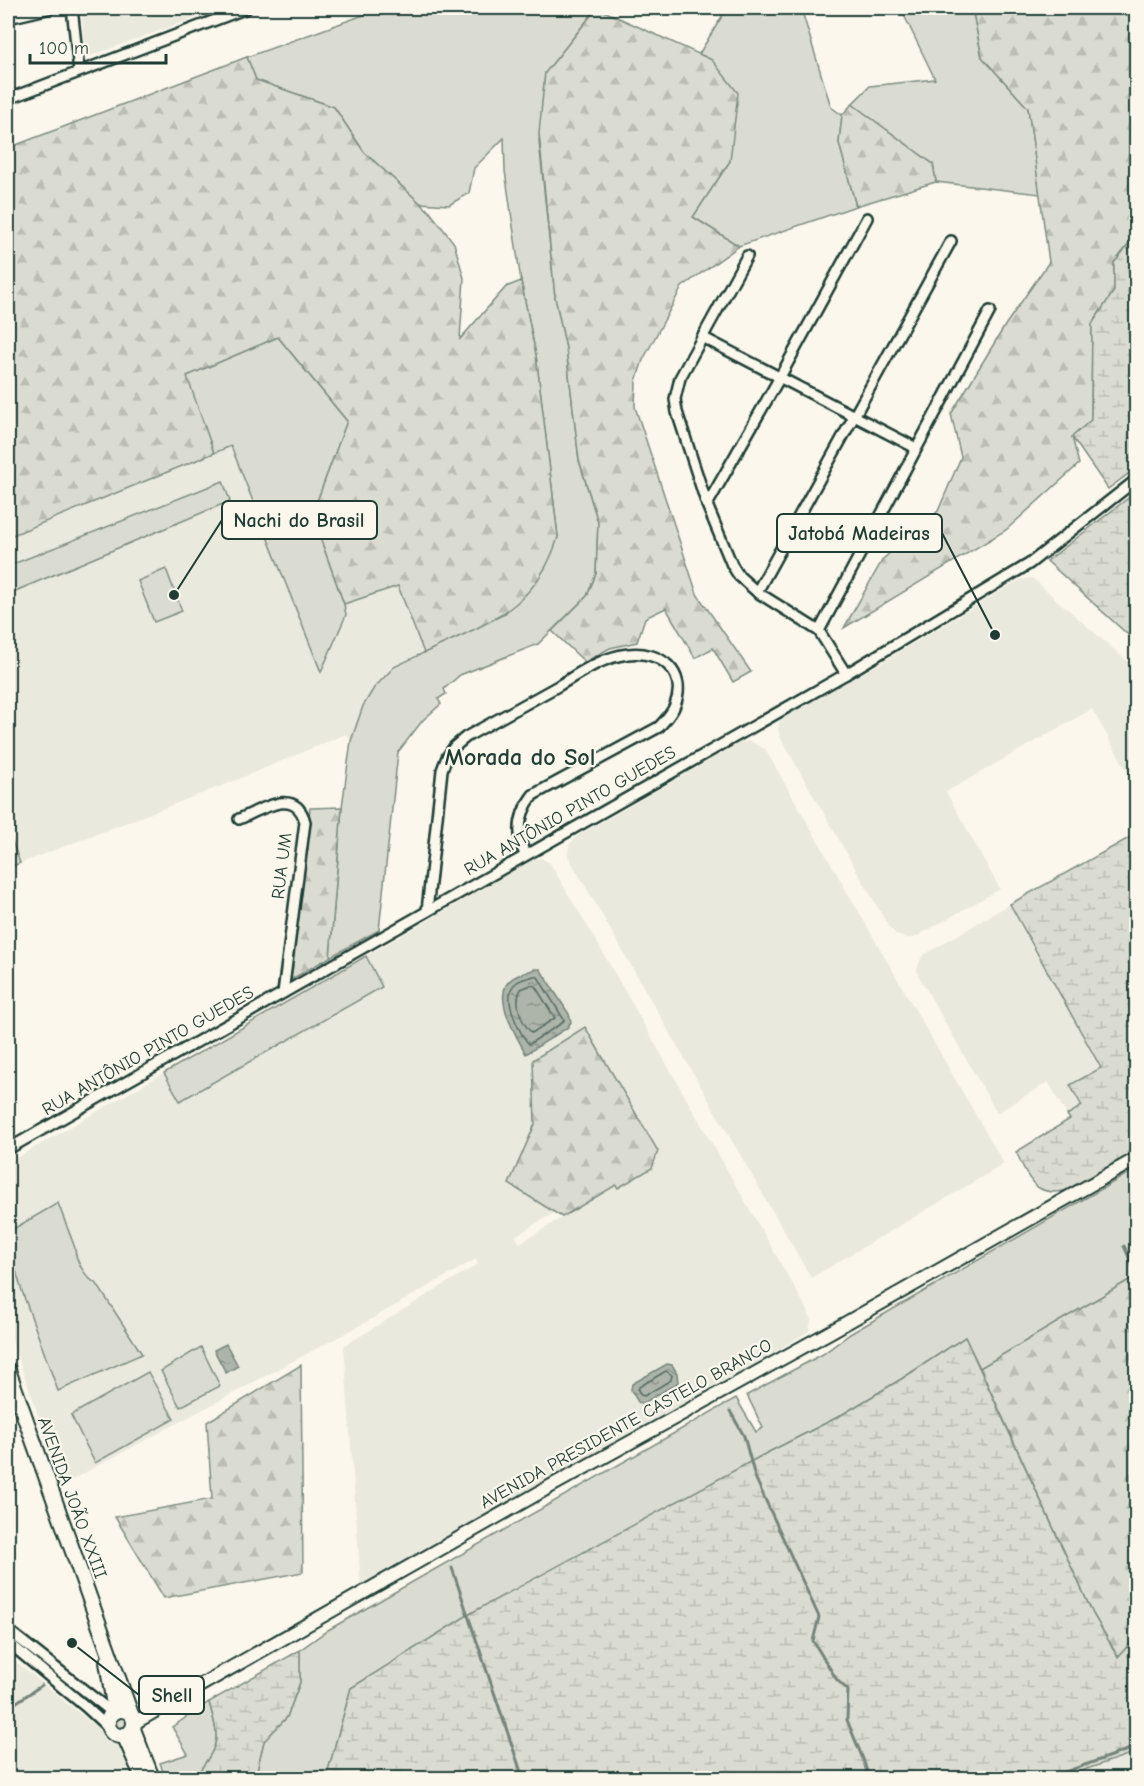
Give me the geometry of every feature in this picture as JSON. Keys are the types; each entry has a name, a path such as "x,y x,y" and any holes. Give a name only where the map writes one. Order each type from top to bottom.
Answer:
{"main road":[{"name":"AVENIDA JOÃO XXIII","path":"8,1370 104,1639 142,1779"},
{"name":"AVENIDA JOÃO XXIII","path":"104,1639 114,1713 109,1722 127,1727 152,1779"},
{"path":"114,1713 125,1710 127,1727"}],"street":[{"path":"8,18 51,8"},
{"path":"72,8 79,71"},
{"path":"8,99 247,8"},
{"path":"707,505 867,218"},
{"path":"757,592 951,241"},
{"path":"747,256 680,378 675,399 677,412 707,505 732,565 757,592 819,631 846,674"},
{"path":"819,631 990,311"},
{"path":"702,337 916,448"},
{"name":"RUA ANTÔNIO PINTO GUEDES","path":"8,1149 846,674 1029,564 1137,480"},
{"path":"427,911 439,785 447,757 454,747 466,737 609,658 631,653 645,653 659,657 670,665 676,676 678,692 669,716 659,727 533,795 525,806 520,822 521,845 525,855"},
{"name":"RUA UM","path":"239,819 277,803 293,804 302,811 304,822 283,993"},
{"name":"AVENIDA PRESIDENTE CASTELO BRANCO","path":"127,1727 551,1486 1137,1159"},
{"path":"8,1630 114,1713"},
{"path":"8,1642 86,1707 127,1727"}],"shaded area":[{"path":"81,8 201,8 203,15 90,56 86,55"},
{"path":"186,376 344,604 398,586 424,653 394,667 363,706 351,741 346,734 229,783 8,868 8,537 214,453"},
{"path":"1032,578 1136,669 1136,787 1092,709 946,792 1000,889 914,938 905,938 897,935 889,927 780,737 779,722 784,716 874,667 1019,580"},
{"path":"749,741 765,749 1004,1164 811,1278 568,856 569,845 577,836 740,743"},
{"path":"541,858 550,863 599,946 808,1311 811,1320 809,1331 361,1588 344,1346 478,1264 476,1259 370,1320 60,1486 35,1405 8,1331 8,1163 532,860","holes":["659,1151 652,1168 618,1188 616,1185 520,1243 515,1236"]},
{"path":"1010,904 1102,1068 1082,1106 1067,1115 1048,1082 997,1113 918,975 917,969 922,956"},
{"path":"8,1655 121,1747 131,1778 8,1778"},
{"path":"1136,1752 1136,1778 1061,1778"}],"green space":[{"path":"383,8 597,8 545,73 539,141 555,297 566,348 579,460 598,522 596,574 587,596 538,644 460,675 444,689 446,694 438,699 441,704 423,720 398,752 379,930 330,957 342,807 351,741 363,706 374,688 394,667 505,614 558,537 536,355 521,281 505,171 504,138 474,168 469,193 449,205 420,203 364,152 334,107 256,80 247,57"},
{"path":"597,8 712,60 738,93 730,161 693,217 739,246 682,287 643,360 636,381 635,407 697,594 751,672 733,682 713,648 695,658 666,608 645,618 637,642 610,648 585,662 552,631 587,596 596,574 598,522 579,460 566,348 555,297 539,133 545,73"},
{"path":"727,8 801,8 831,107 842,115 839,143 856,206 739,246 693,217 730,161 712,60 699,54"},
{"path":"972,8 982,57 1028,108 1040,194 936,182 933,164 852,104 870,86 935,79 901,9"},
{"path":"972,8 1136,8 1136,199 1131,204 1133,239 1114,263 1114,291 1092,324 1091,420 1072,437 1079,464 1006,530 844,628 883,559 938,511 961,457 951,414 1006,324 1049,262 1028,108 982,57"},
{"path":"247,57 256,80 334,107 364,152 430,212 454,243 464,278 460,339 506,287 521,281 536,355 558,537 548,562 536,582 522,598 488,622 424,653 398,586 344,604 312,515 347,421 278,337 187,376 214,453 8,537 8,148"},
{"path":"852,104 933,164 936,182 856,206 839,143 842,115"},
{"path":"1136,199 1136,468 1108,489 1072,437 1091,420 1092,324 1114,291 1114,263 1133,239 1131,203"},
{"path":"278,337 347,421 312,515 346,615 321,672 231,446 214,453 186,376"},
{"path":"223,481 230,501 8,594 8,566"},
{"path":"1136,492 1136,642 1047,561"},
{"path":"166,569 182,611 154,622 138,581"},
{"path":"342,807 330,957 290,980 310,808"},
{"path":"8,830 20,863 8,868"},
{"path":"1136,834 1136,1154 1089,1182 1075,1188 1050,1192 1035,1185 1016,1152 1070,1119 1067,1115 1082,1106 1070,1085 1101,1068 1010,904"},
{"path":"366,956 382,987 180,1101 164,1073"},
{"path":"585,1027 658,1151 652,1168 618,1188 616,1185 562,1217 509,1184 535,1124 533,1060"},
{"path":"1136,1169 1136,1276 980,1368 965,1337 838,1417 763,1455 351,1688 326,1778 255,1778 264,1741 287,1717 300,1682 300,1650 328,1630 736,1398 756,1432 763,1428 747,1395 823,1354 850,1334"},
{"path":"58,1203 82,1269 97,1284 142,1354 58,1391 22,1291 8,1244 8,1232"},
{"path":"1136,1276 1136,1637 1118,1657 1093,1614 980,1368"},
{"path":"965,1337 1093,1614 1118,1657 1136,1637 1136,1752 1061,1778 326,1778 351,1688 471,1613 763,1455 838,1417"},
{"path":"201,1347 220,1386 180,1407 161,1371"},
{"path":"301,1365 303,1572 164,1598 115,1517 212,1499 207,1422"},
{"path":"148,1372 174,1419 95,1463 71,1415"},
{"path":"300,1650 300,1682 287,1717 264,1741 255,1778 195,1778 216,1743 209,1702"},
{"path":"209,1702 216,1743 209,1757 195,1778 165,1778 160,1763 188,1754 172,1727"},
{"path":"120,1714 128,1722 120,1730 112,1722"}],"water":[{"path":"540,969 569,1014 571,1022 567,1028 526,1054 507,1015 504,994 506,985 513,978"},
{"path":"226,1344 238,1366 226,1373 214,1350"},
{"path":"667,1364 672,1365 677,1373 678,1383 642,1404 638,1402 631,1390 632,1384"}],"waterway":[{"path":"1124,1246 1136,1272"},
{"path":"730,1411 744,1436 755,1477 819,1617 813,1641 837,1680 848,1690 847,1720 869,1778"},
{"path":"452,1568 523,1778"},
{"path":"8,1708 42,1685"},
{"path":"1048,1778 1136,1747"}],"place":[{"name":"Nachi do Brasil","path":"174,595"},
{"name":"Jatobá Madeiras","path":"995,635"},
{"name":"Shell","path":"72,1643"}],"district":[{"name":"Morada do Sol","path":"520,757"}]}
